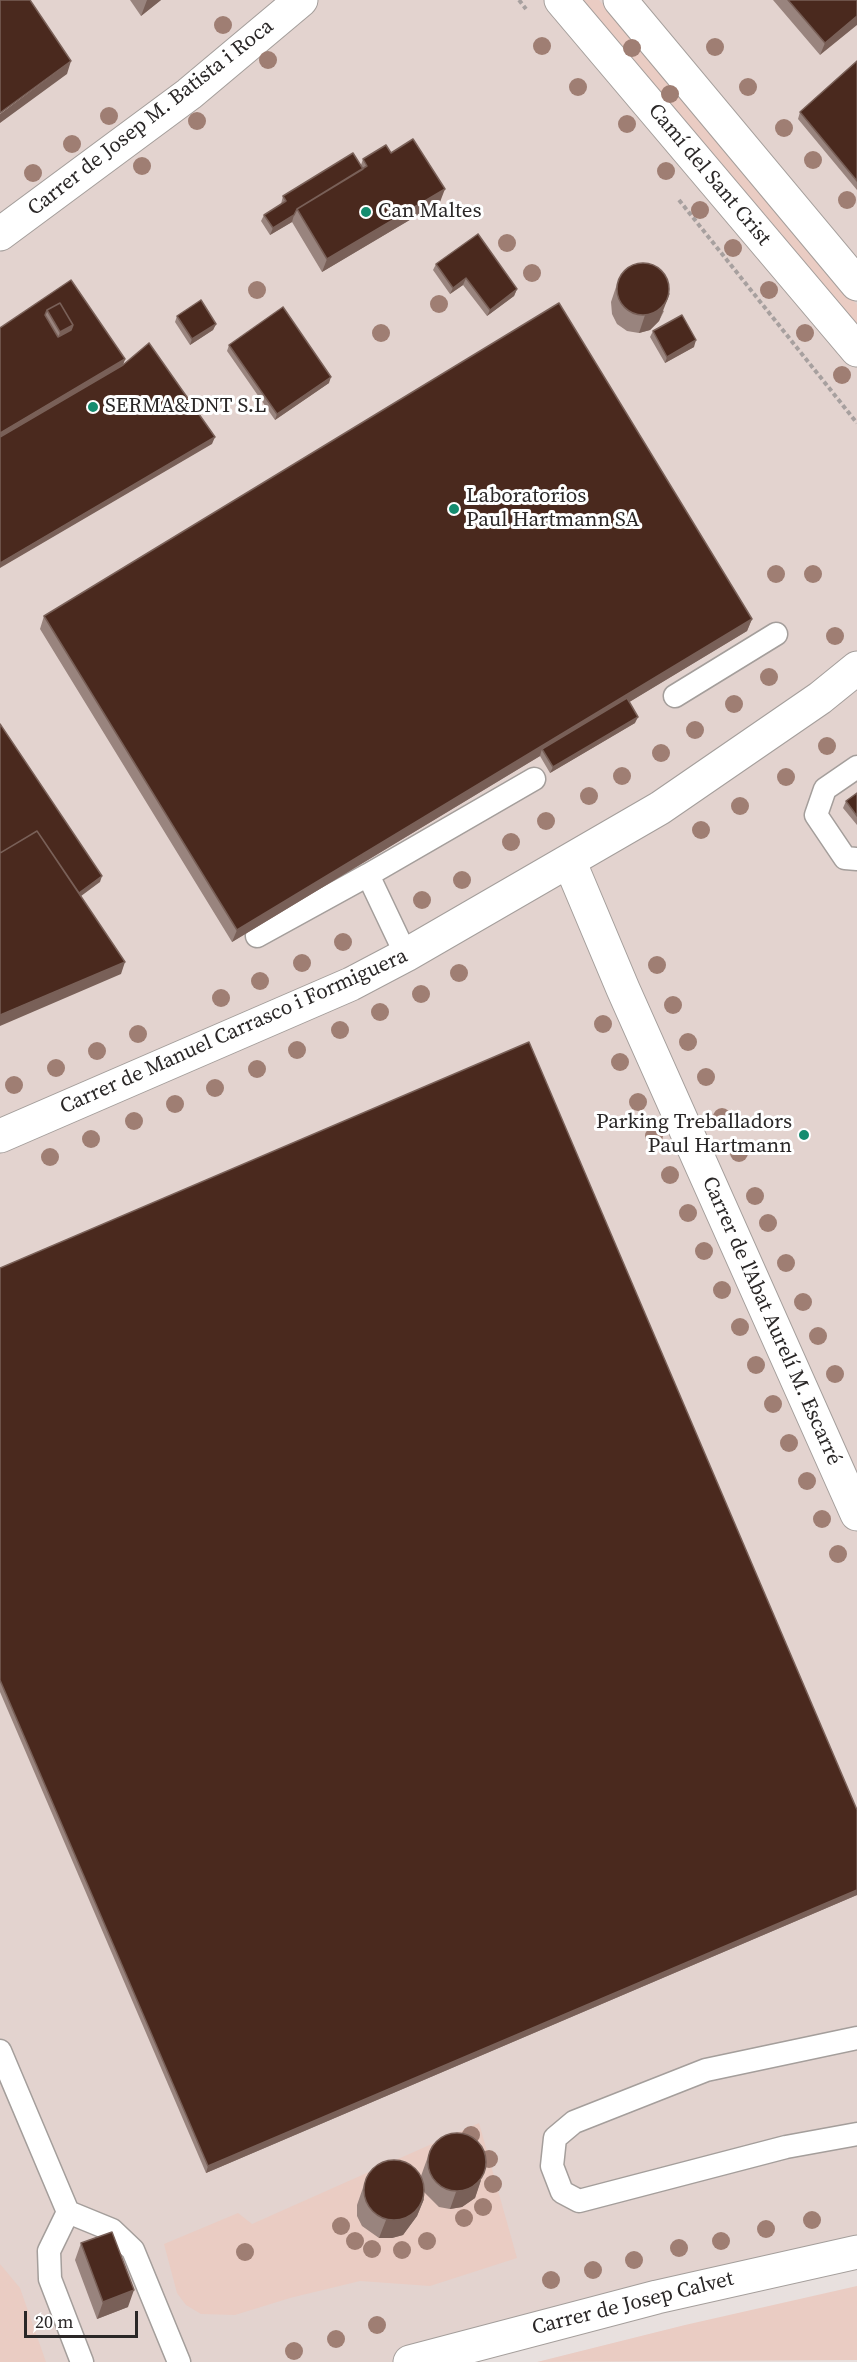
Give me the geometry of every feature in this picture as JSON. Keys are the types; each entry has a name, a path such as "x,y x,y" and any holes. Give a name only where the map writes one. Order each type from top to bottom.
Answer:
{"street":[{"name":"Carrer de Josep M. Batista i Roca","path":"0,234 189,94 301,0"},
{"name":"Camí del Sant Crist","path":"561,0 857,350"},
{"name":"Camí del Sant Crist","path":"620,0 857,284"},
{"name":"Carrer de Manuel Carrasco i Formiguera","path":"0,1136 351,984 406,955 570,863 660,808 855,672"},
{"name":"Carrer de l'Abat Aurelí M. Escarré","path":"570,863 628,1000 857,1514"},
{"name":"Carrer de Josep Calvet","path":"410,2362 657,2297 857,2252"}],"lane":[{"path":"675,696 776,634"},
{"path":"857,766 825,789 816,815 845,858 857,859"},
{"path":"256,936 368,875 534,779"},
{"path":"368,875 406,955"},
{"path":"857,2038 706,2070 574,2122 555,2138 552,2166 562,2192 579,2201 786,2147 857,2134"},
{"path":"0,2051 68,2212 112,2230 133,2250 179,2362"},
{"path":"68,2212 49,2251 50,2279 82,2362"}],"path":[{"path":"519,0 531,15"},
{"path":"678,199 857,423"}],"shaded area":[{"path":"0,0 857,0 857,2252 410,2362 0,2362"},
{"path":"578,0 599,0 857,305 857,331"},
{"path":"479,2123 517,2258 430,2286 360,2281 290,2298 235,2315 201,2314 186,2305 177,2293 164,2244 238,2213 252,2224"},
{"path":"0,2264 20,2288 46,2362 0,2362"},
{"path":"857,2286 857,2360 537,2362 685,2325"}],"building":[{"path":"0,0 30,0 71,61 0,113"},
{"path":"788,0 857,0 857,16 825,43"},
{"path":"857,61 857,181 800,112"},
{"name":"Can Maltes","path":"413,139 445,189 327,259 297,209 367,166 363,159 386,145 391,153"},
{"path":"353,153 363,169 297,209 294,215 273,228 264,215 286,201 283,196"},
{"path":"478,234 517,289 490,310 466,278 453,288 436,264"},
{"path":"638,263 648,263 662,270 669,289 662,308 648,315 638,315 628,311 621,304 617,294 617,284 621,274 628,267"},
{"path":"71,280 125,359 0,433 0,328","holes":["60,303 73,325 71,330 58,337 45,315 47,310"]},
{"path":"201,300 216,324 192,339 177,316"},
{"path":"60,303 73,325 60,332 47,310"},
{"name":"Laboratorios Paul Hartmann SA","path":"559,303 752,619 237,930 44,616"},
{"path":"283,307 331,377 277,414 229,345"},
{"path":"682,315 696,340 667,357 653,331"},
{"name":"SERMA&DNT S.L","path":"149,343 215,437 0,563 0,437 123,365"},
{"path":"627,698 638,717 553,767 542,749"},
{"path":"0,724 102,876 79,893 37,831 0,853"},
{"path":"857,793 857,816 846,801"},
{"path":"37,831 125,962 0,1015 0,853"},
{"path":"529,1042 857,1810 857,1890 208,2166 0,1680 0,1268"},
{"path":"451,2133 463,2133 478,2141 486,2156 486,2168 478,2183 463,2191 451,2191 436,2183 428,2168 428,2156 436,2141"},
{"path":"394,2160 411,2165 419,2173 424,2190 419,2207 411,2215 394,2220 377,2215 369,2207 364,2190 369,2173 377,2165"},
{"path":"112,2232 134,2290 103,2302 81,2243"}],"place":[{"name":"Can Maltes","path":"366,212"},
{"name":"SERMA&DNT S.L","path":"93,407"},
{"name":"Laboratorios Paul Hartmann SA","path":"454,509"},
{"name":"Parking Treballadors Paul Hartmann","path":"804,1135"}]}
